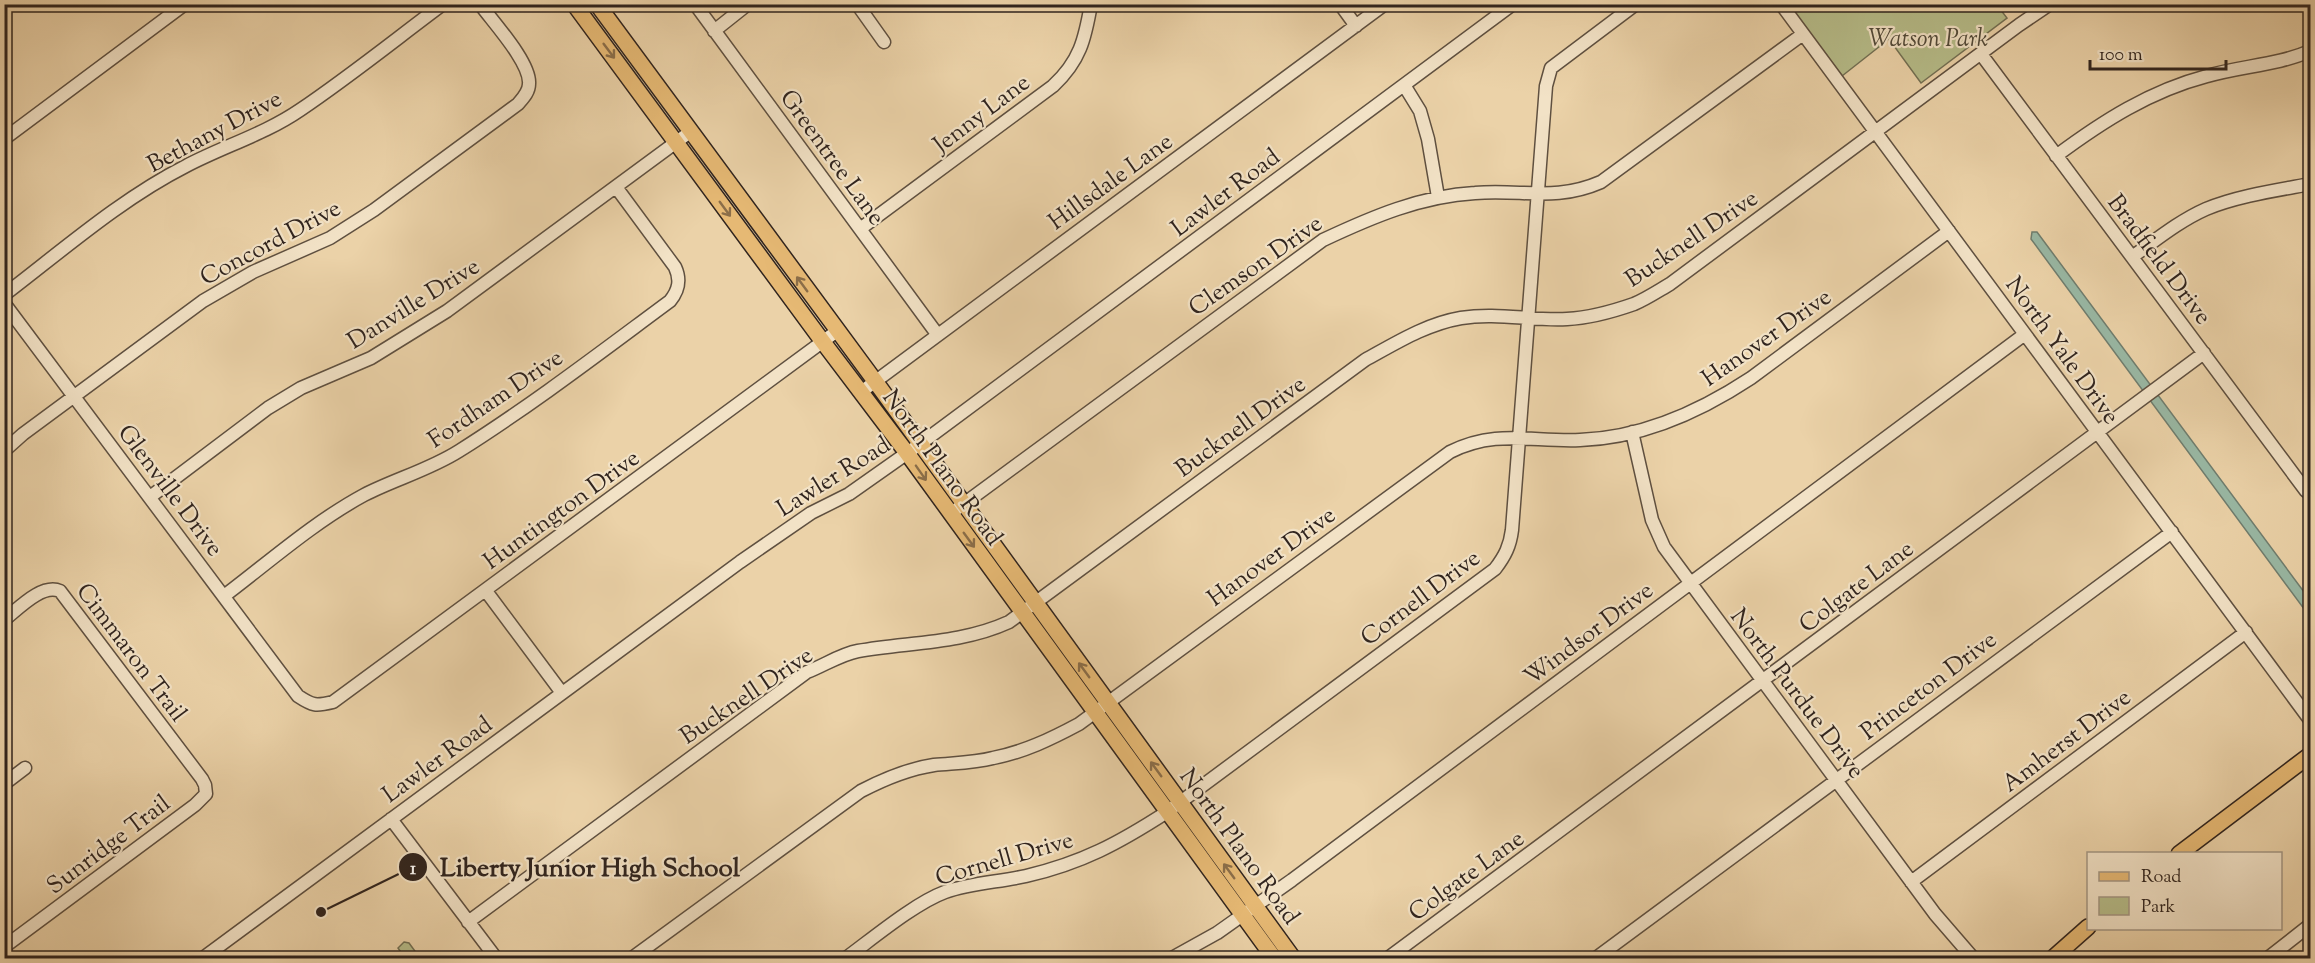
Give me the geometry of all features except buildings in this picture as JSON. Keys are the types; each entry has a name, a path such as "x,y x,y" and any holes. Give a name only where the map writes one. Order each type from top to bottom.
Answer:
{"main road":[{"name":"North Plano Road","path":"574,4 822,342 907,453 1167,812 1249,910 1293,958"},
{"name":"North Plano Road","path":"597,4 875,381 1180,802 1249,910 1274,958"},
{"path":"2182,852 2310,754"},
{"path":"2053,958 2087,928"}],"street":[{"path":"4,139 185,4"},
{"name":"Bethany Drive","path":"4,295 161,180 186,166 270,128 300,110 443,4"},
{"name":"Concord Drive","path":"4,451 23,434 202,301 253,272 330,238 374,210 518,104 530,83 527,68 480,4"},
{"name":"Greentree Lane","path":"695,4 937,334"},
{"path":"714,31 748,4"},
{"path":"857,4 884,42"},
{"name":"Jenny Lane","path":"860,229 1053,86 1068,72 1086,37 1091,4"},
{"path":"1340,4 1356,26"},
{"name":"Hillsdale Lane","path":"861,392 1385,4"},
{"name":"Lawler Road","path":"203,958 562,693 811,513 849,494 920,444 1513,4"},
{"name":"Cornell Drive","path":"846,958 897,921 943,893 965,886 1024,877 1107,849 1167,812 1495,569 1505,557 1510,543 1546,86 1551,69 1636,4"},
{"name":"North Yale Drive","path":"1781,4 2310,720"},
{"name":"Bucknell Drive","path":"468,922 807,672 856,652 986,633 1009,622 1375,354 1404,338 1460,318 1491,315 1566,319 1635,304 1670,284 2050,4"},
{"name":"Clemson Drive","path":"950,514 1323,240 1381,213 1438,197 1474,193 1564,194 1583,190 1601,182 1803,34"},
{"path":"2056,156 2107,119 2171,86 2310,51"},
{"name":"Bradfield Drive","path":"1981,54 2306,491"},
{"path":"1404,85 1420,111 1428,139 1438,197"},
{"name":"Danville Drive","path":"150,497 268,408 301,388 371,358 447,311 690,132"},
{"path":"2132,257 2173,227 2209,208 2310,183"},
{"name":"Fordham Drive","path":"224,596 334,513 365,495 430,467 475,441 520,411 670,301 679,285 675,267 616,187"},
{"name":"Hanover Drive","path":"632,958 861,791 883,779 905,771 992,759 1018,752 1045,743 1079,724 1450,452 1469,443 1489,439 1519,437 1540,440 1583,440 1632,432 1666,422 1721,397 1949,231"},
{"name":"Glenville Drive","path":"4,303 298,696 306,701"},
{"name":"Huntington Drive","path":"306,701 312,705 333,702 837,331"},
{"name":"Windsor Drive","path":"1172,958 1217,933 1301,873 2025,334"},
{"name":"Colgate Lane","path":"1388,958 2204,353"},
{"name":"North Purdue Drive","path":"1632,432 1652,520 1664,547 1935,914 1973,958"},
{"name":"Princeton Drive","path":"1596,958 2172,532"},
{"name":"Cimmaron Trail","path":"4,620 43,591 54,588 60,591 202,779 206,794"},
{"path":"486,591 562,693"},
{"name":"Amherst Drive","path":"1911,882 2246,632"},
{"path":"4,783 25,768"},
{"name":"Sunridge Trail","path":"4,947 195,805 206,794"},
{"path":"391,819 496,958"},
{"path":"2268,958 2310,925"}],"green space":[{"name":"Watson Park","path":"1789,5 1997,5 2007,18 1921,83 1889,39 1842,76"},
{"path":"404,942 409,943 420,958 405,958 398,948"}],"shaded area":[{"path":"2032,232 2037,232 2310,600 2310,617 2031,239"}],"place":[{"name":"Liberty Junior High School","path":"321,912"}]}
